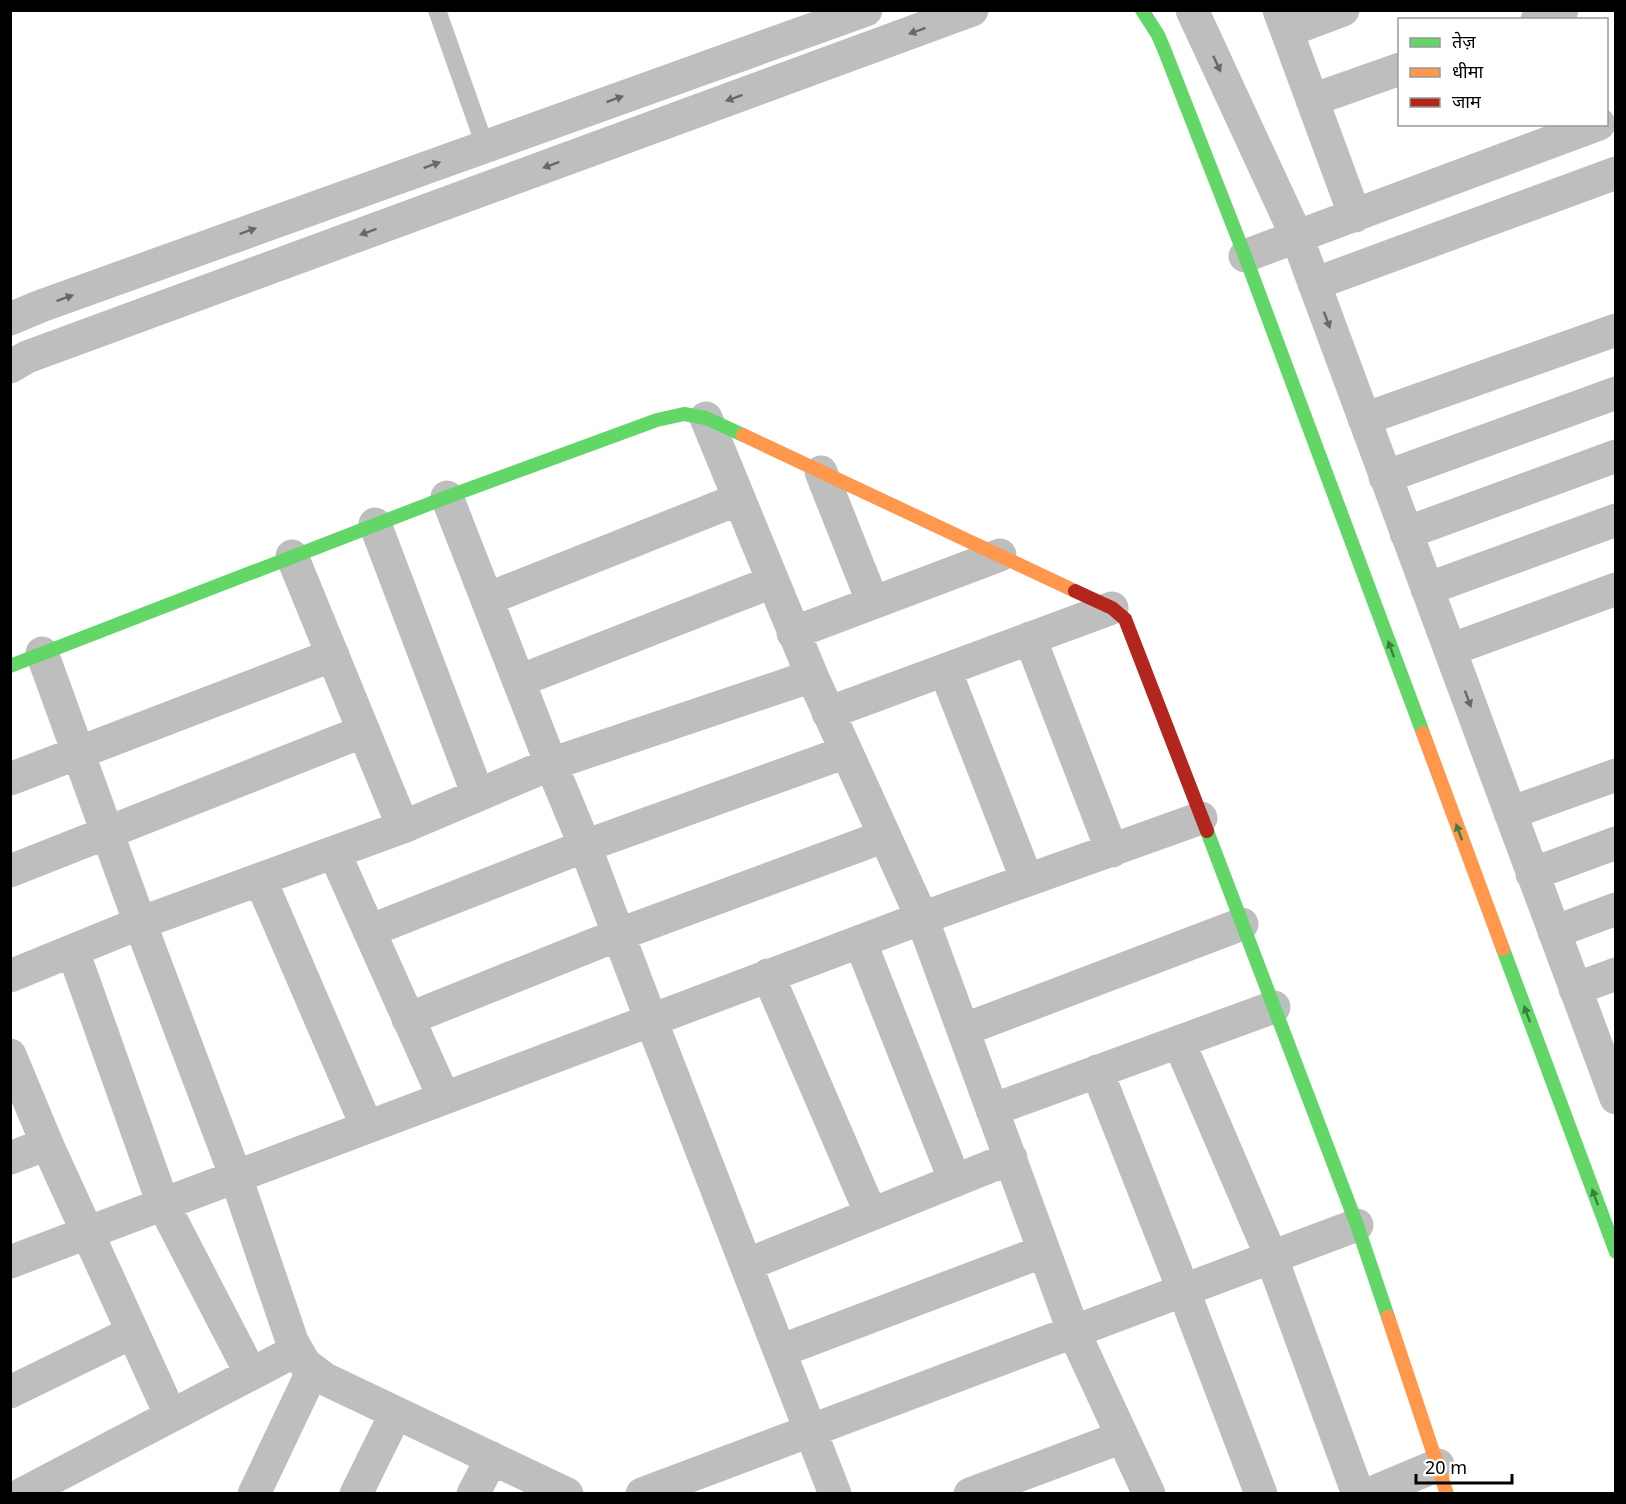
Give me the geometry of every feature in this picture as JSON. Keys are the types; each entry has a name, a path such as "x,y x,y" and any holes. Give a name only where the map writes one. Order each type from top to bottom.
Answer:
{"street":[{"path":"10,319 866,10"},
{"path":"10,367 38,353 972,10"},
{"path":"1142,10 1158,35 1245,256 1616,1252"},
{"path":"1192,10 1297,237 1575,989 1606,1042 1616,1098"},
{"path":"1343,10 1283,21 1355,216"},
{"path":"1542,18 1562,10"},
{"path":"1312,100 1398,70"},
{"path":"1245,256 1594,126"},
{"path":"1314,284 1616,172"},
{"path":"1364,419 1616,330"},
{"path":"1385,477 1616,393"},
{"path":"10,666 447,497 657,420 684,414 706,418 1112,608 1125,619 1133,638 1357,1225 1443,1479 1369,1494"},
{"path":"706,418 812,676 922,918 1073,1330 1149,1494"},
{"path":"1406,533 1616,456"},
{"path":"821,472 873,603"},
{"path":"447,497 620,934 651,1020 835,1494"},
{"path":"487,599 738,499"},
{"path":"1427,589 1616,520"},
{"path":"375,524 478,795"},
{"path":"794,633 1000,555"},
{"path":"292,556 403,827"},
{"path":"519,681 772,582"},
{"path":"1450,650 1616,589"},
{"path":"828,713 1112,608"},
{"path":"1030,638 1112,851"},
{"path":"42,653 140,923 236,1177 292,1341 305,1360 325,1379 567,1494"},
{"path":"10,779 333,655"},
{"path":"945,670 1028,880"},
{"path":"10,975 140,923 403,827 551,764 812,676"},
{"path":"10,871 364,731"},
{"path":"369,931 585,846 846,752"},
{"path":"1510,813 1616,775"},
{"path":"10,1262 768,975 1201,818"},
{"path":"408,1019 620,934 885,836"},
{"path":"1532,874 1616,843"},
{"path":"334,852 444,1098"},
{"path":"260,879 367,1127"},
{"path":"1554,932 1616,909"},
{"path":"963,1030 1242,924"},
{"path":"860,941 955,1181"},
{"path":"73,951 163,1204 251,1374"},
{"path":"1575,989 1616,974"},
{"path":"768,975 871,1214"},
{"path":"992,1110 1274,1007"},
{"path":"1179,1042 1271,1256 1358,1494"},
{"path":"11,1057 47,1144 171,1416"},
{"path":"1097,1071 1261,1494"},
{"path":"10,1158 47,1144"},
{"path":"746,1265 1011,1158"},
{"path":"642,1494 1357,1225"},
{"path":"780,1351 1044,1251"},
{"path":"10,1392 133,1332"},
{"path":"10,1488 21,1494 251,1374 305,1360"},
{"path":"254,1494 305,1360"},
{"path":"356,1494 396,1413"},
{"path":"970,1494 1122,1437"},
{"path":"473,1494 492,1458"}],"lane":[{"path":"437,10 485,146"}],"traffic: fast":[{"path":"1142,10 1164,49 1245,256 1423,733"},
{"path":"10,666 447,497 657,420 684,414 706,418 743,435"},
{"path":"1207,831 1357,1225 1388,1317"},
{"path":"1503,949 1616,1252"}],"traffic: slow":[{"path":"743,435 1075,591"},
{"path":"1423,733 1503,949"},
{"path":"1388,1317 1447,1494"}],"traffic: jam":[{"path":"1075,591 1112,608 1125,619 1207,831"}]}
